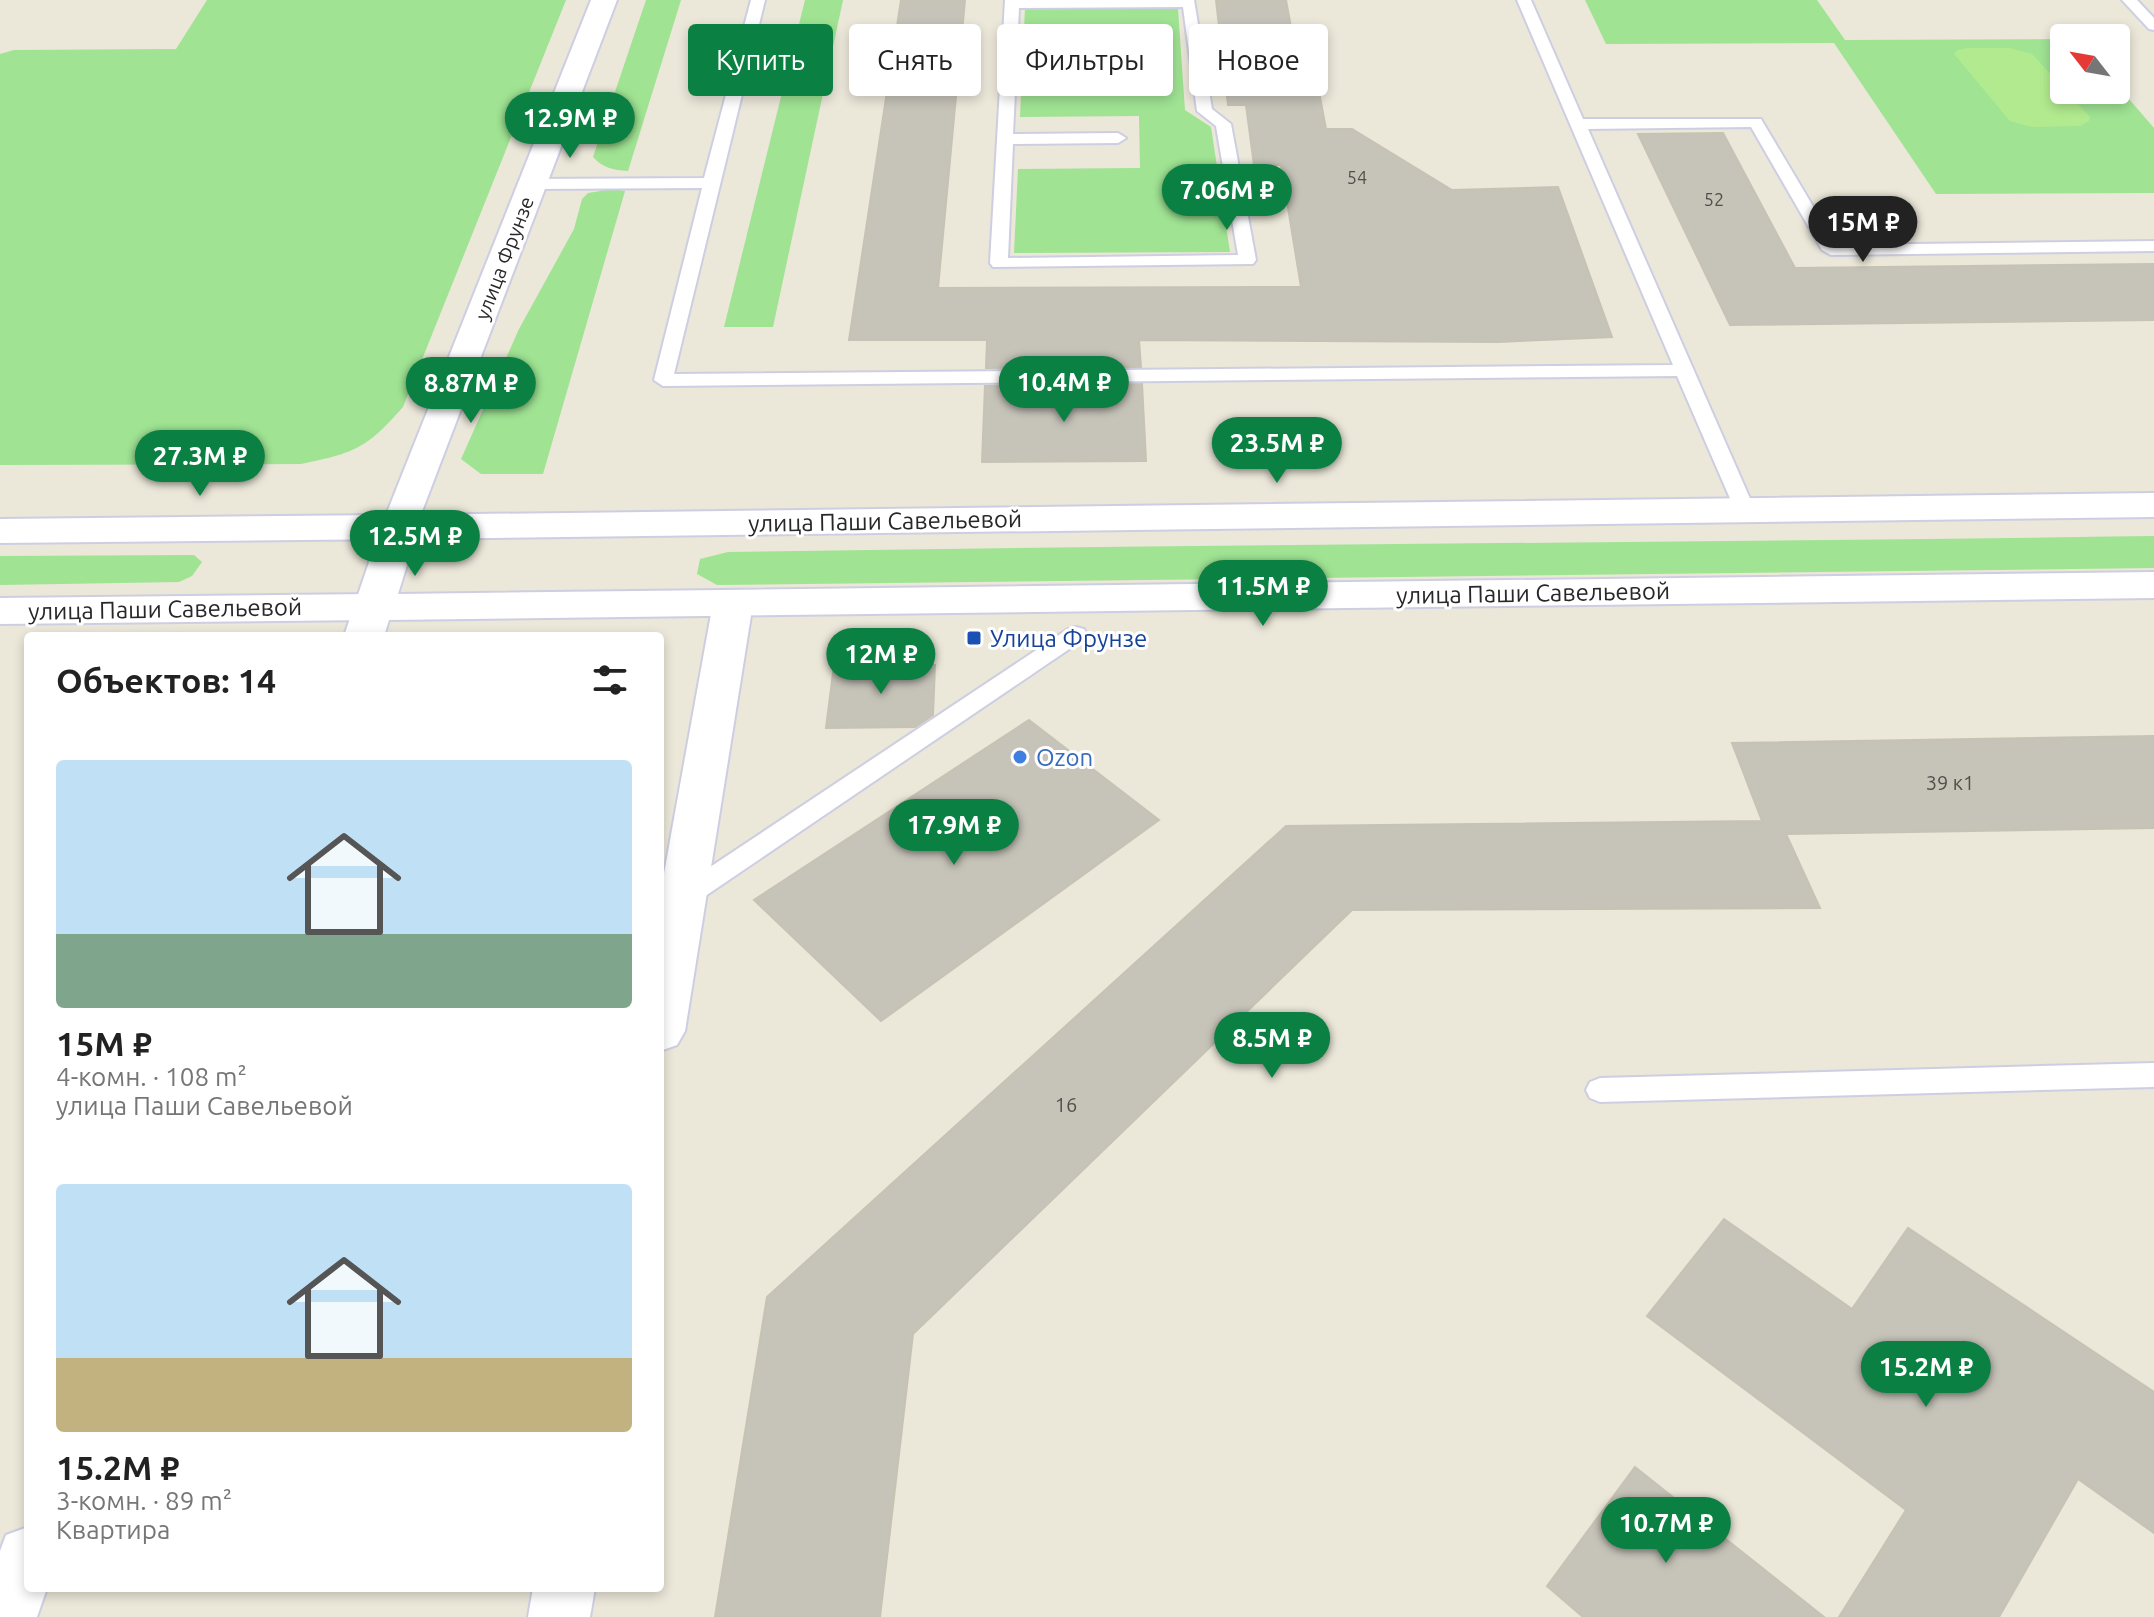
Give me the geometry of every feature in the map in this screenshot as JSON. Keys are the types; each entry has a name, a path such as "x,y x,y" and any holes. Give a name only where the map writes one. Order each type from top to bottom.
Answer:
{"main road":[{"name":"улица Фрунзе","path":"368,622 400,527 604,0"},
{"name":"улица Паши Савельевой","path":"0,531 2154,505"},
{"name":"улица Паши Савельевой","path":"0,611 368,622 733,603 2154,585"},
{"path":"664,1008 733,603"},
{"path":"6,1617 24,1568"},
{"path":"559,1617 563,1592"}],"lane":[{"path":"758,0 663,380 1685,370"},
{"path":"1524,0 1745,510"},
{"path":"2129,0 2154,26"},
{"path":"1012,2 1189,3 1205,111 1223,124 1247,260 999,263 1012,2"},
{"path":"1578,124 1756,122 1831,250 2154,246"},
{"path":"1007,139 1118,138"},
{"path":"532,184 711,183"},
{"path":"683,898 1076,634"},
{"path":"1600,1090 2154,1075"}],"green space":[{"path":"207,0 566,0 403,407 379,432 348,452 301,464 0,465 0,54 14,50 176,49"},
{"path":"646,0 681,0 628,171 618,170 605,166 593,157"},
{"path":"805,0 843,0 833,47 833,24 799,24"},
{"path":"1585,0 1817,0 1845,40 2050,39 2050,104 2130,104 2130,100 2154,128 2154,193 1936,194 1834,43 1606,44"},
{"path":"1025,8 1178,9 1185,110 1211,127 1230,252 1014,253 1018,169 1140,168 1139,116 1020,117 1021,96 1173,96 1173,24 1024,24"},
{"path":"2010,48 2032,54 2050,74 2050,104 2078,104 2090,117 2089,121 2080,126 2032,127 2010,121 1954,54 1958,50"},
{"path":"781,96 822,96 773,327 724,327"},
{"path":"613,189 625,191 543,474 481,474 461,459 519,329 574,229 582,199 588,193"},
{"path":"2154,536 2154,568 717,585 697,574 700,559 728,552"},
{"path":"194,555 202,562 192,576 179,582 0,585 0,556"}],"building":[{"path":"901,0 965,0 963,24 897,24"},
{"path":"1216,0 1286,0 1290,24 1219,24"},
{"path":"886,96 956,96 938,288 1301,287 1281,165 1254,165 1246,105 1228,105 1227,96 1320,96 1326,129 1352,129 1452,190 1558,187 1612,337 1498,342 1139,340 1141,367 986,368 987,340 849,340"},
{"path":"1723,133 1795,268 2154,264 2154,320 1730,325 1638,134"},
{"path":"1142,384 1146,461 982,462 985,386"},
{"path":"834,665 935,665 933,715 915,727 826,728"},
{"path":"1029,720 1159,820 881,1021 754,900"},
{"path":"2154,736 2154,828 1786,834 1820,908 1352,910 913,1334 880,1617 715,1617 767,1297 1286,826 1762,821 1732,743"},
{"path":"1724,1219 1852,1309 1908,1228 2154,1392 2154,1533 2078,1479 1999,1617 1839,1617 1906,1510 1647,1316"},
{"path":"1635,1467 1824,1617 1583,1617 1547,1586"}],"place":[{"name":"Улица Фрунзе","path":"974,638"},
{"name":"Ozon","path":"1020,757"}]}
